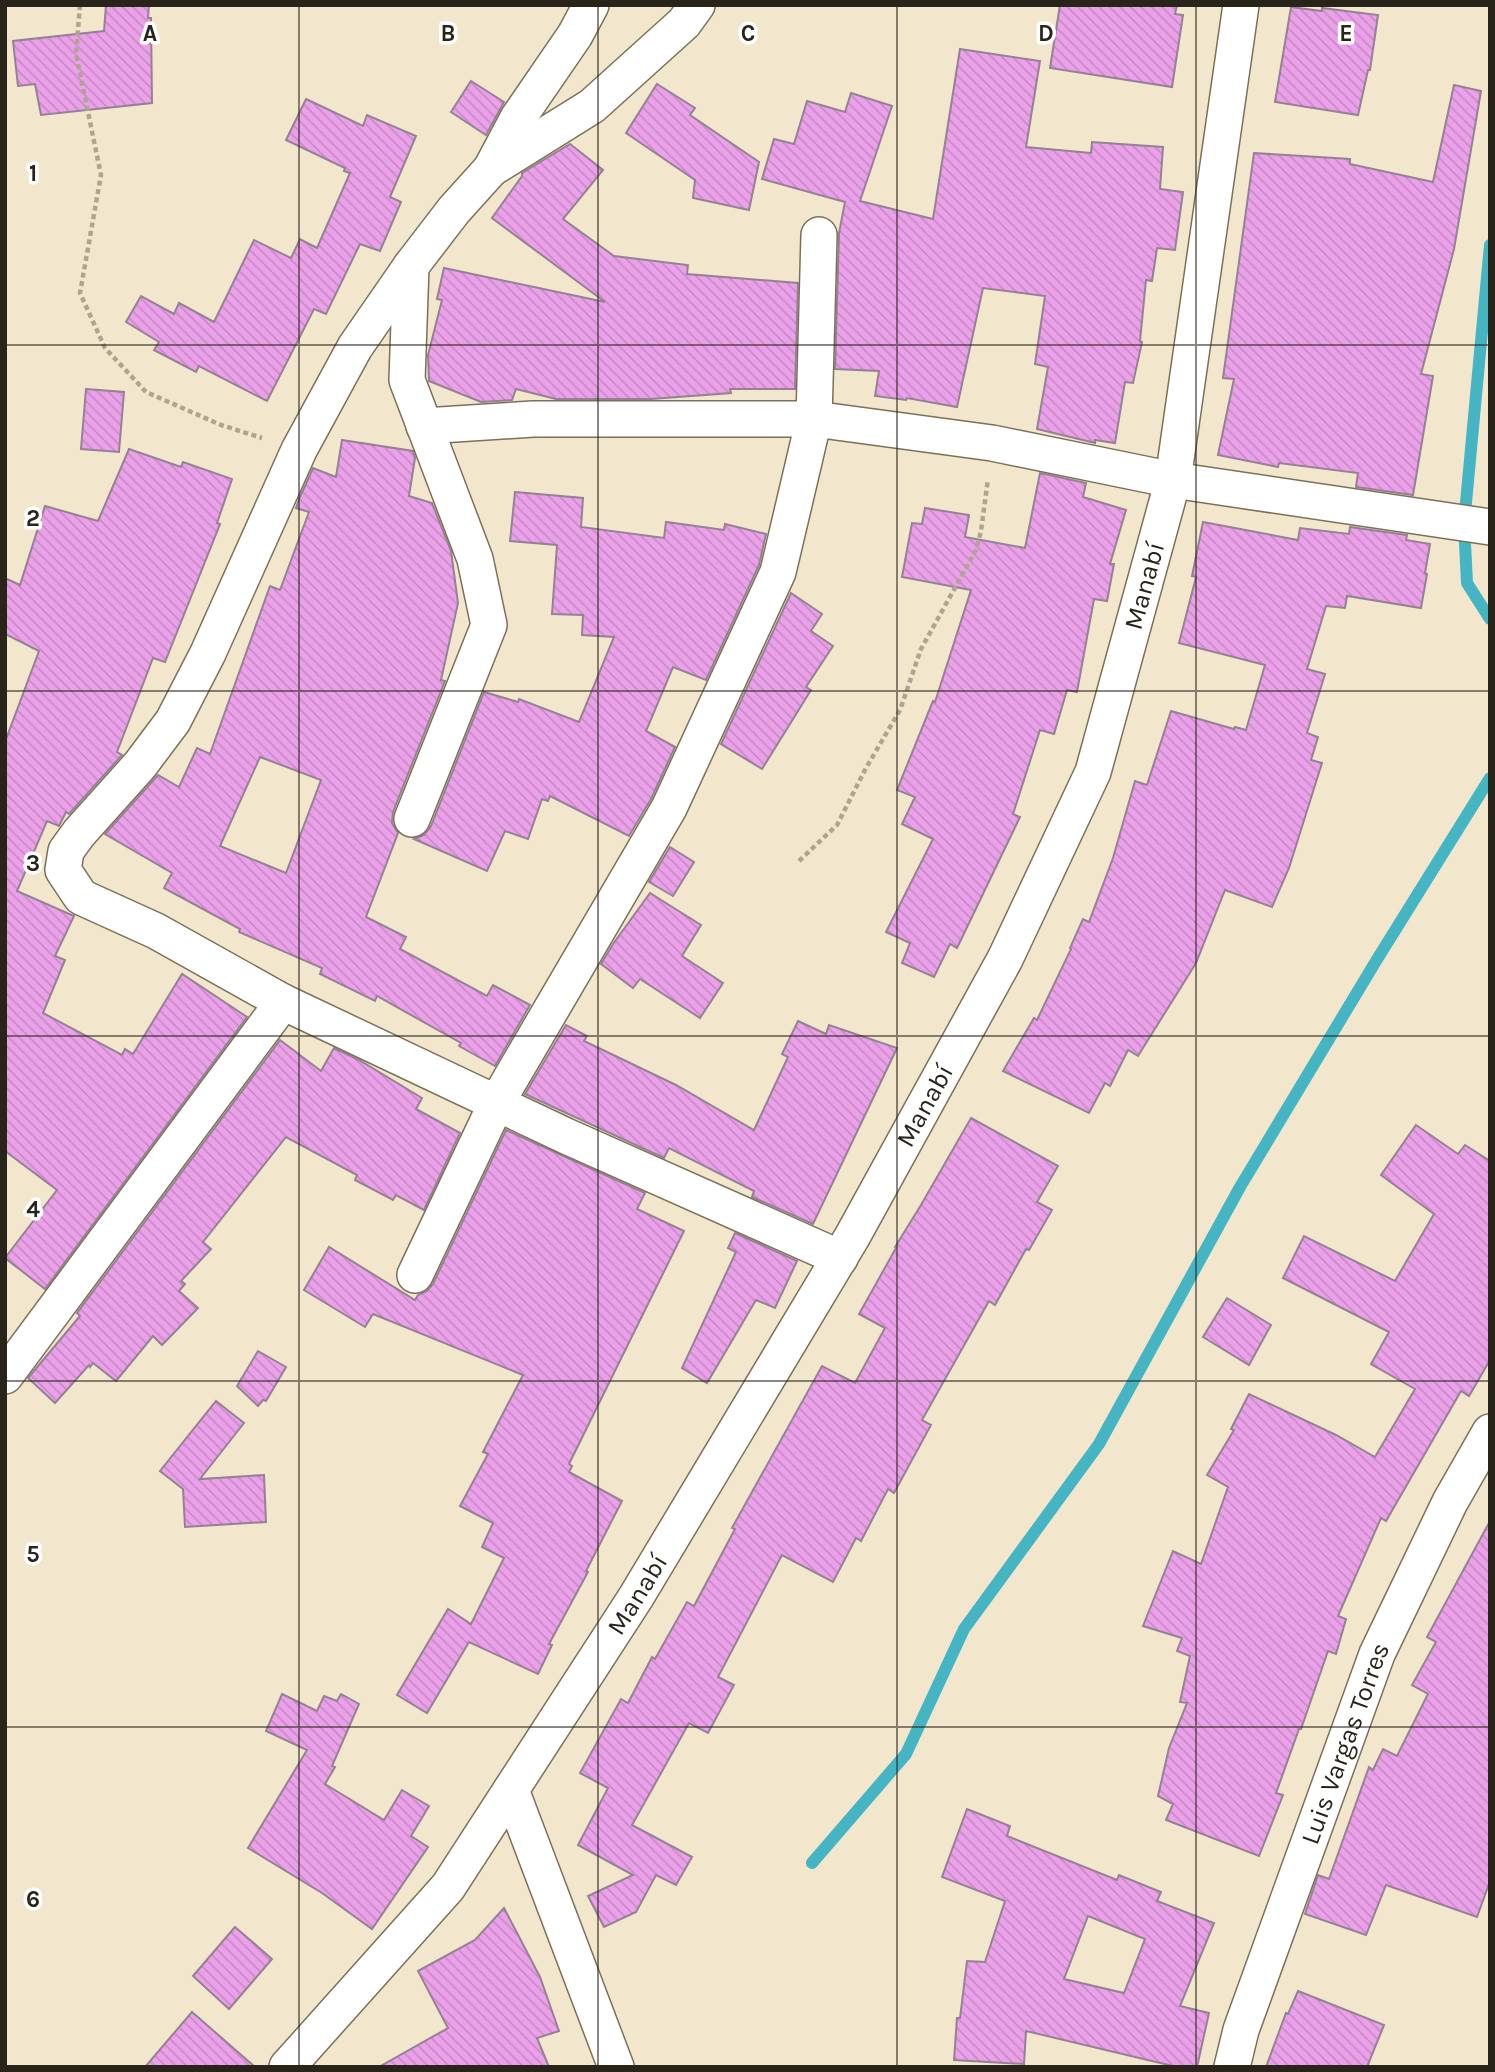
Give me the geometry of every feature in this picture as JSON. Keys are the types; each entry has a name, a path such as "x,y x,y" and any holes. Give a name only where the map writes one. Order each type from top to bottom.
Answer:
{"street":[{"path":"591,5 575,35 518,118 491,169 454,210 411,266 355,347 299,450 208,653 173,721 140,765 79,833 66,851 63,870 81,897 156,930 283,1002 566,1136 840,1258"},
{"path":"491,169 592,106 684,23 697,5"},
{"name":"Manabí","path":"287,2067 448,1887 636,1597 840,1258 1005,959 1093,772 1173,480 1241,5"},
{"path":"415,1276 497,1102 669,808 778,572 814,419 819,235"},
{"path":"411,266 407,380 475,559 489,625 412,819"},
{"path":"424,426 533,419 814,419 992,443 1173,480 1490,527"},
{"path":"5,1376 283,1002"},
{"name":"Luis Vargas Torres","path":"1232,2067 1241,2031 1377,1654 1450,1502 1490,1432"},
{"path":"511,1790 616,2067"}],"path":[{"path":"80,5 76,54 101,175 80,293 104,348 146,392 221,425 299,450"},
{"path":"799,861 837,825 900,710 922,649 976,550 981,531 992,443"}],"building":[{"path":"106,5 149,5 152,103 41,115 35,84 18,86 13,41 104,31"},
{"path":"1060,5 1177,5 1175,14 1183,15 1172,87 1050,68"},
{"path":"1291,7 1378,15 1370,70 1358,115 1275,102"},
{"path":"960,49 1040,61 1026,147 1091,153 1092,142 1163,147 1160,189 1183,192 1175,250 1157,248 1152,281 1146,280 1142,342 1133,383 1125,382 1115,443 1095,440 1095,443 1037,429 1048,367 1035,364 1045,296 983,288 957,407 907,398 875,396 879,371 835,369 839,233 845,202 762,179 774,139 794,144 807,101 845,112 851,93 892,106 860,201 933,219"},
{"path":"471,81 504,102 486,135 451,112"},
{"path":"657,84 695,108 690,115 759,162 749,210 693,198 695,180 626,133"},
{"path":"1454,85 1481,91 1454,249 1421,374 1433,376 1413,495 1356,487 1358,473 1279,463 1278,467 1218,455 1234,379 1223,378 1254,153 1350,159 1350,164 1433,182"},
{"path":"306,99 363,126 367,115 416,136 390,197 401,202 380,251 360,244 326,314 314,309 267,401 199,366 196,372 154,350 159,342 126,322 141,296 174,314 179,303 214,322 254,240 291,258 300,239 317,248 350,173 344,171 345,168 286,140"},
{"path":"570,144 603,170 563,219 614,256 688,265 687,274 798,283 795,389 730,389 731,393 651,399 556,399 516,389 512,400 481,402 429,381 428,355 442,300 437,299 444,268 605,302 492,218 522,173"},
{"path":"86,389 124,392 119,452 81,449"},
{"path":"342,440 413,451 415,458 409,496 432,503 451,551 458,603 441,680 445,681 393,812 392,823 398,833 366,917 406,937 400,949 487,996 493,985 530,1005 495,1066 459,1046 461,1043 377,996 375,1001 320,974 322,968 239,932 240,929 164,888 172,873 105,834 158,775 179,787 197,748 210,754 270,586 280,590 309,512 296,508 313,468 336,477","holes":["260,757 321,780 286,873 220,846"]},
{"path":"129,449 181,467 183,462 232,479 217,523 220,524 165,662 153,658 117,752 122,755 69,814 66,812 59,826 47,821 17,891 74,916 55,956 65,960 43,1013 122,1055 125,1049 133,1054 182,974 247,1017 45,1289 5,1258 57,1190 5,1151 5,742 39,651 5,634 5,578 20,585 45,506 98,521"},
{"path":"1040,473 1086,483 1083,497 1126,510 1110,564 1114,564 1107,601 1094,599 1077,692 1067,690 1054,734 1040,730 1013,814 1020,817 957,948 950,944 934,977 902,963 910,943 886,932 933,839 902,824 915,797 897,790 933,701 935,702 971,590 902,577 912,523 922,524 925,508 969,515 965,537 1025,548"},
{"path":"515,492 583,498 581,527 664,538 666,522 724,530 725,524 766,534 759,565 706,680 673,667 646,731 675,747 651,799 629,836 550,796 548,801 542,799 528,839 505,831 487,871 414,839 424,835 431,826 484,692 518,702 519,699 579,722 614,637 582,635 583,615 552,614 557,545 510,541"},
{"path":"1203,522 1298,540 1300,528 1349,534 1350,527 1407,535 1406,540 1430,544 1421,608 1347,596 1345,608 1326,606 1307,669 1325,674 1307,733 1318,737 1311,760 1322,763 1289,868 1272,907 1225,890 1196,963 1138,1056 1128,1050 1110,1086 1105,1083 1089,1113 1003,1071 1034,1018 1037,1020 1083,919 1089,922 1113,858 1135,781 1147,785 1171,711 1246,730 1265,665 1179,643 1196,577 1192,576"},
{"path":"791,593 822,614 811,631 833,646 806,687 811,690 762,769 721,744"},
{"path":"670,847 694,862 673,896 649,882"},
{"path":"650,893 701,925 682,956 723,983 700,1018 640,979 633,988 601,964"},
{"path":"798,1021 826,1034 829,1025 897,1048 813,1224 752,1197 754,1191 669,1148 664,1158 525,1094 566,1025 587,1036 584,1041 676,1085 754,1130 788,1057 782,1054"},
{"path":"280,1040 321,1071 334,1048 359,1060 422,1098 416,1109 460,1133 424,1210 396,1195 393,1200 355,1180 357,1175 286,1137 203,1242 211,1249 181,1281 185,1284 179,1291 198,1308 162,1345 153,1336 116,1381 93,1363 55,1403 28,1378 80,1316 77,1313"},
{"path":"971,1118 1058,1166 1037,1202 1052,1210 1029,1250 1026,1249 995,1305 989,1301 922,1420 931,1425 894,1493 888,1489 861,1541 856,1538 833,1582 782,1555 718,1677 734,1685 708,1733 689,1723 632,1825 692,1857 676,1885 656,1875 636,1912 604,1927 588,1896 633,1875 578,1845 608,1788 580,1773 621,1699 628,1703 652,1657 655,1659 687,1602 694,1606 735,1529 732,1528 822,1366 855,1383 885,1328 859,1314"},
{"path":"1416,1125 1458,1154 1465,1145 1490,1161 1490,1360 1469,1396 1461,1391 1386,1521 1381,1518 1338,1616 1346,1619 1336,1654 1328,1651 1276,1793 1283,1795 1259,1856 1166,1820 1173,1804 1158,1796 1169,1748 1187,1703 1180,1702 1190,1656 1177,1651 1182,1638 1143,1626 1173,1551 1201,1564 1228,1487 1207,1475 1234,1430 1231,1429 1249,1394 1336,1435 1375,1457 1415,1389 1371,1364 1389,1332 1283,1278 1304,1236 1395,1281 1434,1214 1381,1175"},
{"path":"506,1130 645,1193 637,1209 684,1231 569,1464 572,1466 569,1472 622,1501 549,1644 552,1645 538,1674 469,1642 427,1713 397,1695 448,1609 471,1624 504,1558 482,1547 493,1523 460,1506 488,1454 483,1452 523,1375 373,1314 365,1327 304,1290 329,1247 415,1300 418,1295 427,1291 433,1284"},
{"path":"735,1233 797,1261 775,1308 756,1300 707,1383 682,1368 736,1252 728,1248"},
{"path":"1227,1298 1271,1325 1249,1365 1203,1337"},
{"path":"258,1351 286,1367 266,1401 263,1400 258,1406 237,1386"},
{"path":"216,1401 244,1423 200,1479 264,1475 266,1522 185,1527 183,1489 160,1471"},
{"path":"1490,1521 1490,1881 1477,1917 1386,1885 1366,1935 1305,1914 1318,1875 1329,1879 1369,1767 1373,1770 1383,1749 1397,1756 1428,1694 1412,1685 1436,1642 1427,1637"},
{"path":"282,1694 317,1711 324,1696 337,1701 341,1694 359,1704 332,1766 335,1767 325,1784 384,1820 402,1790 429,1806 411,1836 428,1847 372,1929 322,1893 248,1848 307,1750 266,1731"},
{"path":"967,1809 1010,1826 1007,1836 1117,1880 1119,1875 1161,1892 1157,1901 1214,1923 1180,2006 1209,2013 1197,2067 1177,2067 1026,2031 1024,2064 954,2060 957,2018 960,2018 967,1961 985,1962 1005,1901 942,1877","holes":["1088,1916 1145,1939 1124,1993 1064,1979"]},
{"path":"504,1908 540,1977 559,2031 537,2038 549,2067 379,2067 448,2028 418,1971 475,1940"},
{"path":"235,1927 272,1959 229,2009 193,1976"},
{"path":"1298,1991 1384,2025 1367,2067 1266,2067 1286,2013 1288,2014"},
{"path":"192,2012 255,2067 145,2067"}],"waterway":[{"path":"1490,245 1464,524 1467,583 1490,619"},
{"path":"812,1863 906,1754 964,1629 1099,1444 1240,1187 1490,778"}]}
